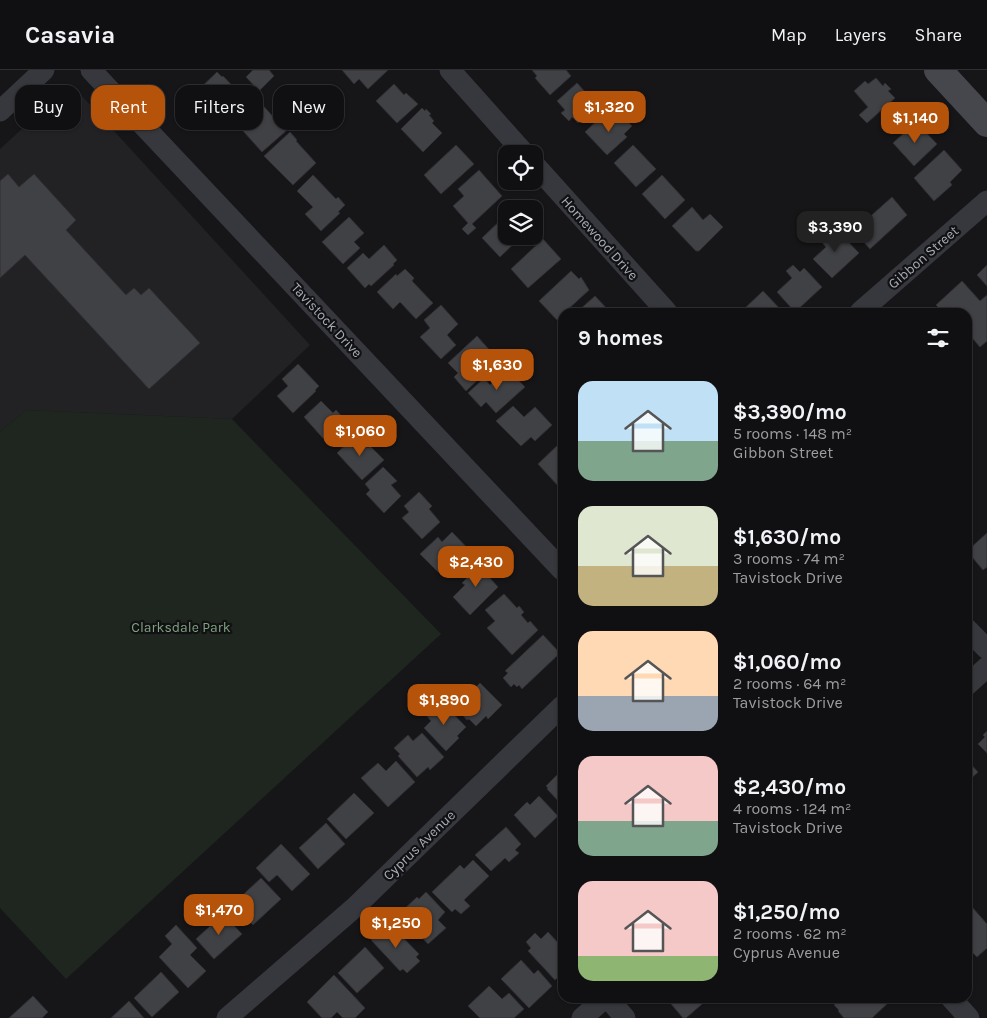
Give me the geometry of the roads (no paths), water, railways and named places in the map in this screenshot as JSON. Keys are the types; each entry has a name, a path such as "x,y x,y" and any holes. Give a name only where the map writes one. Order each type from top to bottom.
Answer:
{"street":[{"path":"0,111 44,70"},
{"name":"Tavistock Drive","path":"91,70 558,566"},
{"path":"450,70 517,145"},
{"path":"938,70 987,123"},
{"name":"Homewood Drive","path":"543,174 663,308"},
{"name":"Gibbon Street","path":"865,308 987,201"},
{"path":"972,634 987,649"},
{"path":"972,681 987,667"},
{"name":"Cyprus Avenue","path":"227,1018 354,908 558,710"},
{"path":"582,1018 600,1003"},
{"path":"611,1003 625,1018"},
{"path":"956,1003 969,1018"}],"park label":[{"name":"Clarksdale Park","path":"181,627"}]}
